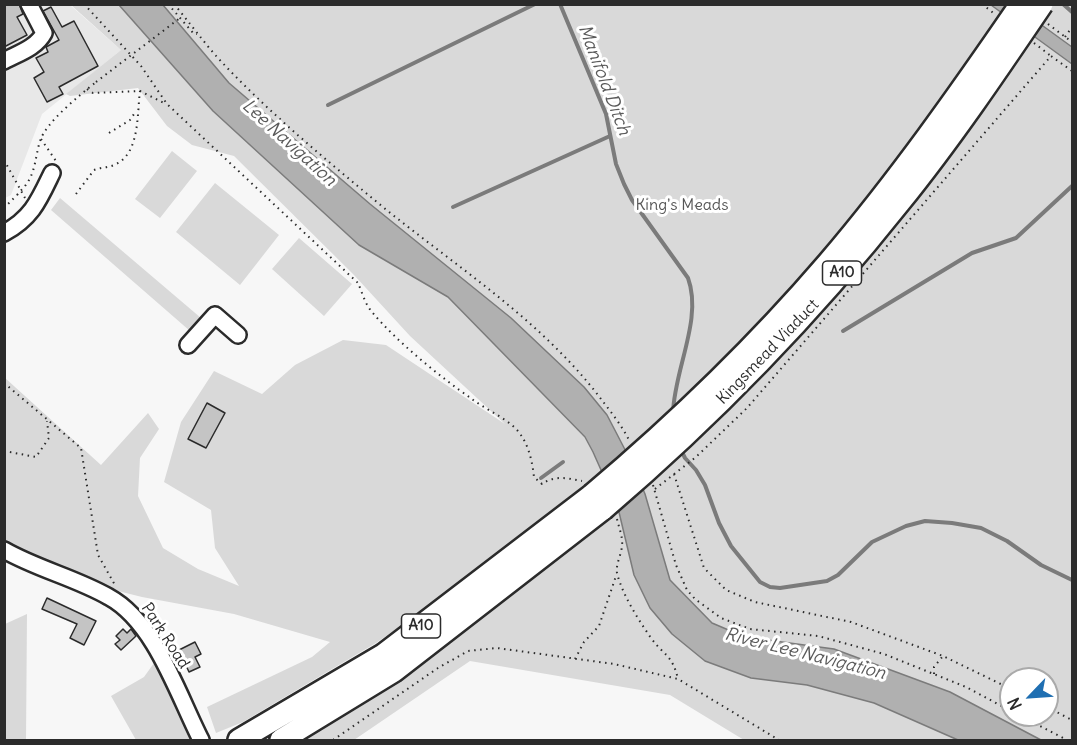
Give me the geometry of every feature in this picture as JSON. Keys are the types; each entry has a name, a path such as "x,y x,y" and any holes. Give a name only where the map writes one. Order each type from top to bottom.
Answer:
{"highway":[{"name":"Kingsmead Viaduct","path":"600,500 666,430 722,376 828,263 915,155 1021,4"},
{"name":"Kingsmead Viaduct","path":"600,500 680,441 736,387 842,273 929,166 1042,4"},
{"name":"A10","path":"239,741 383,655 530,544 600,500"},
{"name":"A10","path":"281,741 394,672 600,500"}],"street":[{"path":"4,60 31,47 44,33 29,4"},
{"path":"4,233 17,226 32,211 52,173"},
{"path":"188,345 215,315 238,335"},
{"name":"Park Road","path":"4,550 109,596 129,610 172,678 199,736"}],"path":[{"path":"84,4 141,66 167,104 358,283 370,310 429,367 514,428 524,441 531,457 534,477 542,484 550,478 566,478 600,500 622,539 622,549 599,626 584,642 575,658"},
{"path":"168,4 194,34 197,34"},
{"path":"174,4 197,34 280,120 373,199 512,308 565,357 605,404 632,446"},
{"path":"4,208 32,177 41,139 48,127 87,89 180,18"},
{"path":"1065,37 1072,27"},
{"path":"87,89 93,93 140,91 167,104"},
{"path":"76,194 93,170 116,164 124,159 130,150 135,132 140,91"},
{"path":"109,133 130,120 137,108"},
{"path":"41,139 56,160 52,173"},
{"path":"4,160 32,211"},
{"path":"4,383 81,448 98,555 129,610"},
{"path":"4,451 36,457 49,438 47,421"},
{"path":"674,474 704,568 726,590 755,602 851,622 943,656 999,683"},
{"path":"651,482 655,489 676,565 687,590 695,599 721,618 750,629 818,636 884,654 966,687 999,705"},
{"path":"616,574 628,602 652,639 668,655 675,667 678,679"},
{"path":"333,741 438,668 468,651 510,649 614,664 678,679 779,741"},
{"path":"934,674 934,667 943,656"},
{"path":"1041,727 1067,741"}],"shaded area":[{"path":"4,5 70,5 121,50 42,114 11,195 5,198"}],"green space":[{"path":"71,5 119,5 213,111 359,245 448,297 585,438 604,474 502,556 376,643 243,722 216,733 207,707 312,657 330,642 234,614 102,587 5,547 4,377 101,465 148,413 159,429 140,458 138,496 163,548 198,569 239,586 215,548 211,510 164,482 181,422 214,371 262,394 295,365 343,340 386,345 505,424 410,336 354,275 234,156 192,145 167,126 138,88 70,96 66,94 121,50"},
{"name":"King's Meads","path":"163,5 1072,5 1072,740 744,740 670,695 470,661 354,740 294,740 413,670 609,516 633,465 620,439 511,318 370,204 229,83"},
{"path":"172,151 197,171 160,218 135,199"},
{"path":"215,183 279,235 240,285 176,232"},
{"path":"60,198 201,318 190,331 51,210"},
{"path":"299,238 352,284 324,316 272,269"},
{"path":"27,614 26,740 5,740 5,624"},
{"path":"157,662 177,695 192,740 136,740 111,696 144,677"}],"water":[{"path":"119,5 163,5 229,83 370,204 511,318 584,387 607,415 633,465 645,494 670,580 712,623 745,637 834,649 950,692 999,718 999,727 1016,727 1041,740 958,740 874,703 807,685 751,678 705,661 672,634 650,608 634,575 618,508 585,437 448,297 359,245 213,111"},
{"path":"991,5 1014,5 1072,47 1072,64"}],"building":[{"path":"4,4 19,4 23,14 17,17 27,35 4,47"},
{"path":"51,7 62,27 74,21 98,66 59,87 63,94 47,102 34,78 44,72 36,58 48,52 46,47 59,40 43,11"},
{"path":"207,403 225,413 206,448 188,439"},
{"path":"47,598 96,621 84,645 70,638 77,624 42,609"},
{"path":"123,629 127,633 131,629 136,636 121,650 115,644 120,640 116,636"},
{"path":"195,642 201,654 195,657 200,667 189,672 179,650"}],"waterway":[{"path":"328,105 535,4"},
{"name":"Manifold Ditch","path":"560,4 606,114 616,164 624,184 632,200 688,278 692,294 692,310 673,413"},
{"path":"1063,4 1072,12"},
{"path":"453,207 610,136"},
{"path":"843,331 972,253 1016,238 1072,186"},
{"path":"681,450 705,485 719,523 731,546 760,582 770,587 780,588 827,581 838,575 872,542 906,526 925,521 981,528 1007,541 1041,565 1072,580"},
{"path":"541,478 563,462"}],"water label":[{"name":"Lee Navigation","path":"289,143"},
{"name":"River Lee Navigation","path":"805,654"}]}
